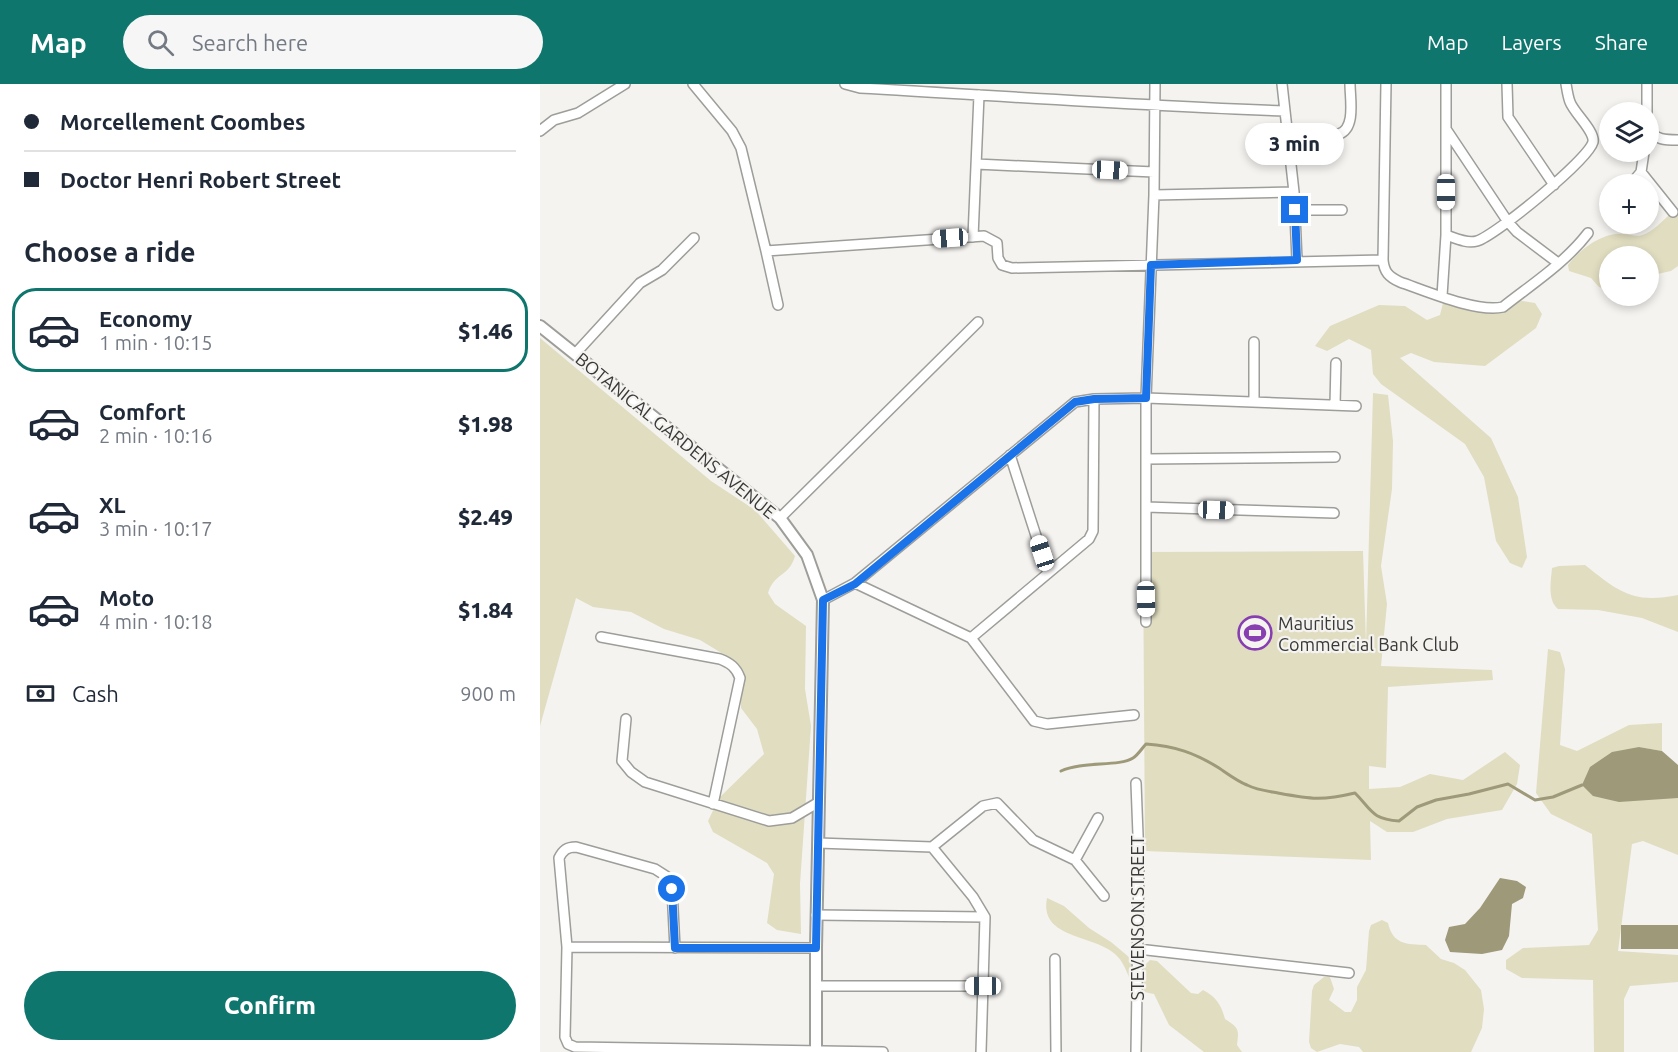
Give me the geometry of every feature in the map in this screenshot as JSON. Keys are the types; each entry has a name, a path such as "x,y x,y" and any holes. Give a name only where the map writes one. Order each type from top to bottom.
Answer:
{"street":[{"path":"540,131 554,120 578,113 625,84"},
{"path":"693,84 732,131 741,148 778,305"},
{"path":"845,84 860,88 1155,107 1285,111"},
{"path":"1007,96 1008,84"},
{"path":"1146,622 1146,398 1154,195 1155,84"},
{"path":"1282,84 1294,192 1297,260"},
{"path":"1288,133 1339,134 1347,130 1350,121 1350,84"},
{"path":"1386,84 1383,260 1384,267 1391,277 1442,296 1486,308 1503,307 1571,253 1588,233"},
{"path":"1442,296 1446,235 1446,84"},
{"path":"1507,84 1508,117 1554,185"},
{"path":"1446,235 1470,242 1479,241 1508,222 1554,185 1593,142 1593,135 1570,103 1566,84"},
{"path":"1647,84 1647,102"},
{"path":"973,237 979,95"},
{"path":"1446,129 1508,222 1517,232 1558,263"},
{"path":"1659,138 1678,140"},
{"path":"1642,162 1641,172 1673,212"},
{"path":"976,164 1154,172"},
{"path":"1154,195 1294,192"},
{"path":"1295,210 1342,210"},
{"path":"765,251 984,236 997,243 998,258 1002,265 1012,268 1297,260 1383,260"},
{"path":"576,354 640,283 662,270 694,238"},
{"path":"780,518 978,322"},
{"name":"BOTANICAL GARDENS AVENUE","path":"540,326 780,518 807,555 823,600 816,915 816,1052"},
{"path":"1254,342 1254,402"},
{"path":"1335,405 1336,363"},
{"path":"823,600 855,584 1075,402 1094,399 1146,398 1356,406"},
{"path":"971,638 1089,539 1093,531 1094,399"},
{"path":"1010,455 1048,573"},
{"path":"1146,459 1335,457"},
{"path":"1146,507 1334,513"},
{"path":"855,584 971,638 1034,721 1047,724 1134,715"},
{"path":"601,637 720,659 731,663 737,670 740,678 713,804"},
{"path":"626,719 622,761 630,772 645,782 769,821 792,818 819,802"},
{"name":"STEVENSON STREET","path":"1136,783 1139,861 1136,1052"},
{"path":"818,843 932,848 983,807 997,803 1033,840 1075,860 1104,896"},
{"path":"1075,860 1098,818"},
{"path":"675,948 672,889 666,876 655,869 576,847 568,847 562,852 559,858 567,947 565,1037 568,1044 575,1047 883,1052"},
{"path":"932,848 973,897 985,917 981,1052"},
{"path":"816,915 985,917"},
{"path":"567,947 816,948"},
{"path":"1138,949 1349,974"},
{"path":"1055,959 1056,1052"},
{"path":"817,986 983,986"}],"shaded area":[{"path":"1678,208 1678,266 1671,271 1659,274 1659,246 1599,246 1599,287 1591,278 1569,271 1568,265 1592,243 1615,234 1636,236 1659,234 1659,224"},
{"path":"1522,301 1535,303 1542,314 1536,328 1485,366 1434,362 1411,353 1400,358 1491,438 1518,497 1527,557 1522,568 1510,563 1496,541 1484,477 1465,444 1381,384 1373,374 1371,350 1349,339 1327,351 1315,346 1330,326 1379,305 1405,306 1427,320 1440,315 1443,303 1495,306"},
{"path":"540,338 711,481 755,510 795,556 789,568 774,581 768,593 775,604 806,626 805,689 811,726 800,884 801,934 777,930 767,923 774,874 767,863 713,832 708,821 719,798 764,754 757,729 741,708 741,671 733,660 700,640 664,629 631,612 593,607 576,598 540,726"},
{"name":"Mauritius Commercial Bank Club","path":"1373,393 1388,395 1393,441 1392,489 1381,566 1387,604 1381,666 1492,670 1493,680 1388,687 1386,768 1369,766 1369,789 1400,787 1430,774 1463,780 1505,752 1520,765 1517,784 1502,810 1447,819 1413,832 1387,832 1370,821 1371,860 1145,851 1143,552 1363,551 1366,644"},
{"path":"1585,565 1627,594 1649,598 1678,595 1678,632 1642,618 1598,610 1558,609 1551,596 1552,568"},
{"path":"1548,649 1560,652 1565,669 1560,745 1577,751 1629,725 1662,723 1662,751 1639,747 1660,798 1678,798 1678,855 1643,841 1632,844 1618,951 1678,955 1678,982 1630,986 1624,999 1624,1052 1594,1052 1593,980 1522,978 1506,969 1506,960 1523,948 1589,945 1598,930 1592,834 1551,814 1536,793"},
{"path":"1639,747 1662,751 1678,765 1678,798 1619,802 1593,796 1582,785 1590,767 1612,752"},
{"path":"1500,878 1517,881 1526,887 1523,898 1512,904 1509,936 1502,950 1482,954 1450,952 1445,940 1449,927 1465,924 1480,908"},
{"path":"1047,898 1064,906 1142,968 1150,960 1157,961 1191,993 1198,994 1203,990 1215,998 1225,1019 1237,1029 1237,1045 1242,1052 1204,1052 1169,1025 1154,994 1144,992 1133,984 1115,954 1070,934 1051,921 1047,911"},
{"path":"1382,920 1388,923 1393,936 1397,939 1402,942 1426,945 1441,959 1465,970 1481,990 1484,1009 1482,1028 1471,1052 1363,1052 1359,1047 1340,1044 1317,1052 1311,1048 1309,1042 1314,985 1324,977 1330,977 1334,989 1329,1000 1345,1012 1351,1012 1357,1000 1357,987 1366,970 1371,925"},
{"path":"1621,925 1678,925 1678,949 1621,949"}],"waterway":[{"path":"1061,771 1079,766 1127,761 1135,757 1146,744 1156,745 1193,754 1240,782 1258,789 1316,798 1355,793 1377,816 1399,821 1417,807 1436,800 1508,784 1535,800 1553,797 1582,785"}],"place":[{"name":"Mauritius Commercial Bank Club","path":"1255,633"}],"route":[{"path":"672,889 675,948 816,948 823,600 855,584 1075,402 1094,399 1146,398 1151,265 1297,260 1295,210"}]}
